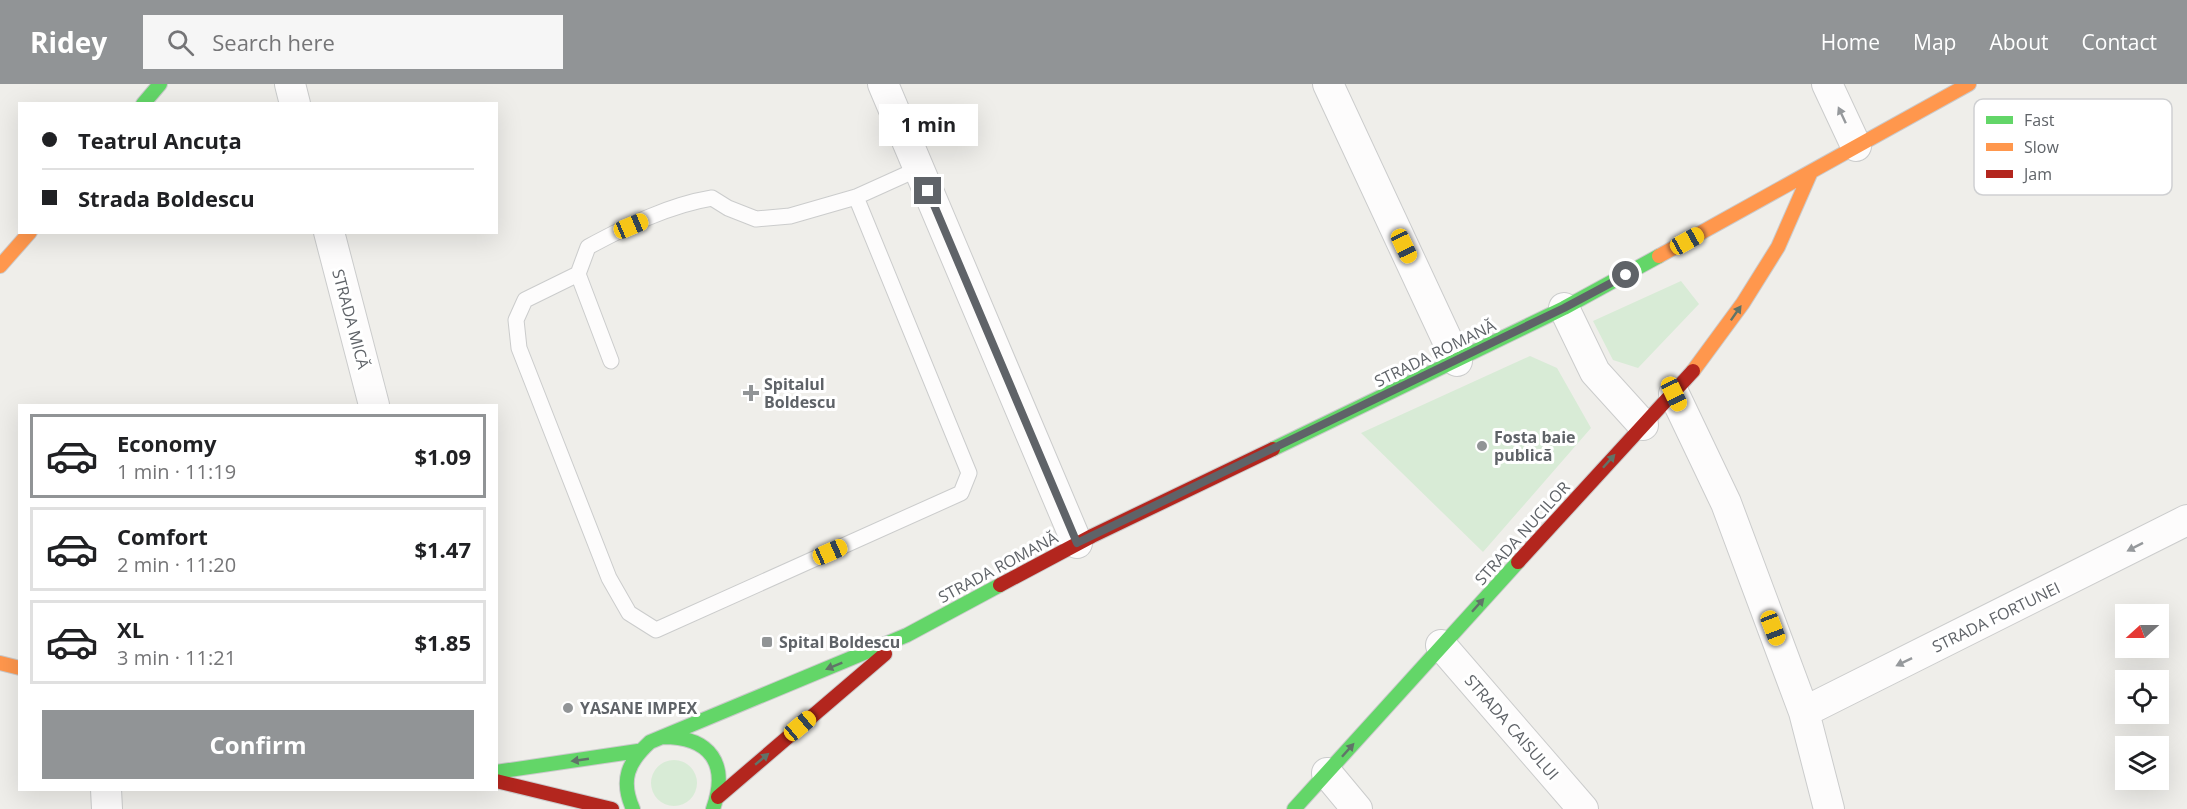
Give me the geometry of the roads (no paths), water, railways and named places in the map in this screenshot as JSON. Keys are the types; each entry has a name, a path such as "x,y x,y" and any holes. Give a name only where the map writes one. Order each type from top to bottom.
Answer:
{"street":[{"path":"290,84 294,102"},
{"path":"883,84 1077,543"},
{"path":"1328,84 1457,361"},
{"path":"1827,84 1856,146"},
{"name":"STRADA ROMANĂ","path":"638,751 650,742 907,635 1077,543 1564,308 1969,84"},
{"name":"STRADA NUCILOR","path":"1294,809 1643,424 1674,394 1713,346 1778,247 1809,174"},
{"path":"0,266 28,234"},
{"name":"STRADA MICĂ","path":"330,234 374,404"},
{"path":"1564,308 1595,372 1643,424"},
{"path":"1674,394 1726,503 1804,712 1829,809"},
{"name":"STRADA FORTUNEI","path":"1804,712 2187,520"},
{"name":"STRADA ROMANĂ","path":"715,803 907,635"},
{"name":"STRADA CAISULUI","path":"1441,645 1583,809"},
{"path":"0,663 18,668"},
{"path":"663,737 684,738 701,744 713,759 719,779 715,803"},
{"path":"498,772 638,751"},
{"path":"633,809 628,800 625,781 629,765 638,751"},
{"path":"1327,773 1357,809"},
{"path":"498,781 612,809"},
{"path":"106,791 107,809"}],"lane":[{"path":"611,361 578,274 588,247 612,234 687,202 712,198 728,208 756,219 790,216 856,197 918,169"},
{"path":"578,274 525,300 516,320 519,348 609,578 629,613 656,630 961,493 969,473 856,197"}],"place":[{"name":"Spitalul Boldescu","path":"751,393"},
{"name":"Fosta baie publică","path":"1482,446"},
{"name":"Spital Boldescu","path":"767,642"},
{"name":"YASANE IMPEX","path":"568,708"}]}
